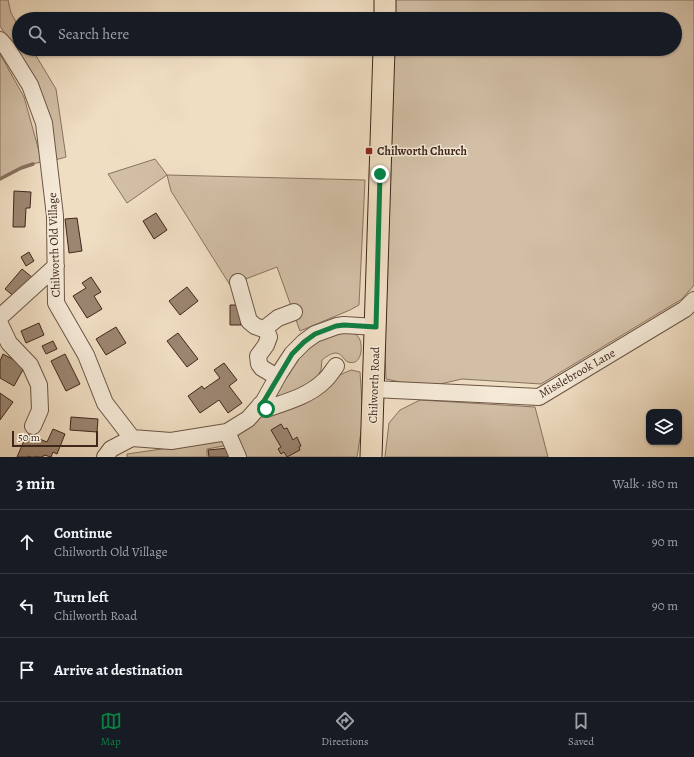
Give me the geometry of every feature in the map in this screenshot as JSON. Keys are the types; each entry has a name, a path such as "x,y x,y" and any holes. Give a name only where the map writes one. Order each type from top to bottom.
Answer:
{"main road":[{"path":"385,0 385,12"},
{"name":"Chilworth Road","path":"371,457 384,56"}],"street":[{"name":"Chilworth Old Village","path":"0,40 7,48 30,85 44,123 55,216 56,303 86,355 105,403 132,438"},
{"path":"0,317 56,266"},
{"path":"238,282 249,321 254,326 266,330 269,337 266,345 258,356 258,364 277,377"},
{"name":"Misslebrook Lane","path":"373,389 539,397 685,310 694,300"},
{"path":"264,329 278,318 294,312"},
{"path":"0,324 9,343 30,365 39,385 40,410 33,426"},
{"path":"105,457 112,448 132,438 171,441 227,432 248,418 264,401 292,354 315,334 336,326 344,325 376,327"},
{"path":"260,405 266,409 305,395 326,380 336,366"},
{"path":"227,432 238,457"}],"shaded area":[{"path":"0,0 8,0 12,15 12,45 0,26"},
{"path":"394,0 694,0 694,285 682,299 541,384 462,379 436,385 409,384 386,379 382,277 393,56 682,56 682,12 393,12"},
{"path":"0,54 24,97 42,162 26,165 0,179"},
{"path":"19,56 36,56 56,89 66,157 55,160 29,72"},
{"path":"155,159 167,175 127,203 108,174"},
{"path":"167,175 365,180 359,305 300,331 277,267 230,285 171,191"},
{"path":"354,332 360,339 361,344 360,356 356,362 348,362 336,353 330,354 322,360 321,370 310,384 285,396 276,396 275,392 291,361 322,333"},
{"path":"351,370 360,372 363,419 357,457 243,457 237,441 238,435 251,422 333,378"},
{"path":"420,400 535,407 548,457 385,457 389,423 400,410"},
{"path":"223,437 229,445 207,449 207,457 127,457 127,454 189,445"}],"building":[{"path":"14,191 31,192 30,208 26,208 25,227 13,227"},
{"path":"156,213 167,230 154,239 143,221"},
{"path":"77,218 82,251 69,253 65,219"},
{"path":"29,252 34,261 26,266 21,257"},
{"path":"22,269 33,278 16,298 5,289"},
{"path":"91,277 101,292 94,296 102,309 87,318 73,296 86,288 82,283"},
{"path":"187,287 198,301 180,315 169,301"},
{"path":"230,305 240,305 241,325 230,325"},
{"path":"39,323 44,335 26,343 21,331"},
{"path":"116,327 126,343 106,355 96,339"},
{"path":"178,333 198,359 187,367 167,341"},
{"path":"53,341 57,349 46,354 42,346"},
{"path":"3,354 25,366 14,386 0,378 0,361"},
{"path":"65,354 80,384 66,391 51,361"},
{"path":"224,363 237,380 229,386 242,403 228,413 219,400 200,413 188,396 202,386 204,389 220,378 214,370"},
{"path":"0,393 13,402 0,420"},
{"path":"71,417 98,419 97,432 70,430"},
{"path":"281,424 284,429 287,428 293,440 297,437 301,446 299,447 300,450 287,457 284,452 281,454 278,449 281,447 271,430"},
{"path":"53,429 65,434 57,454 53,452 51,457 44,455 43,457 17,457 27,434 47,442"},
{"path":"229,448 230,457 209,457 208,450"}],"waterway":[{"path":"0,179 21,168 33,164"}],"place":[{"name":"Chilworth Church","path":"369,151"}],"route":[{"path":"266,409 260,405 264,401 292,354 304,342 315,334 336,326 356,325 376,327 380,174"}]}
